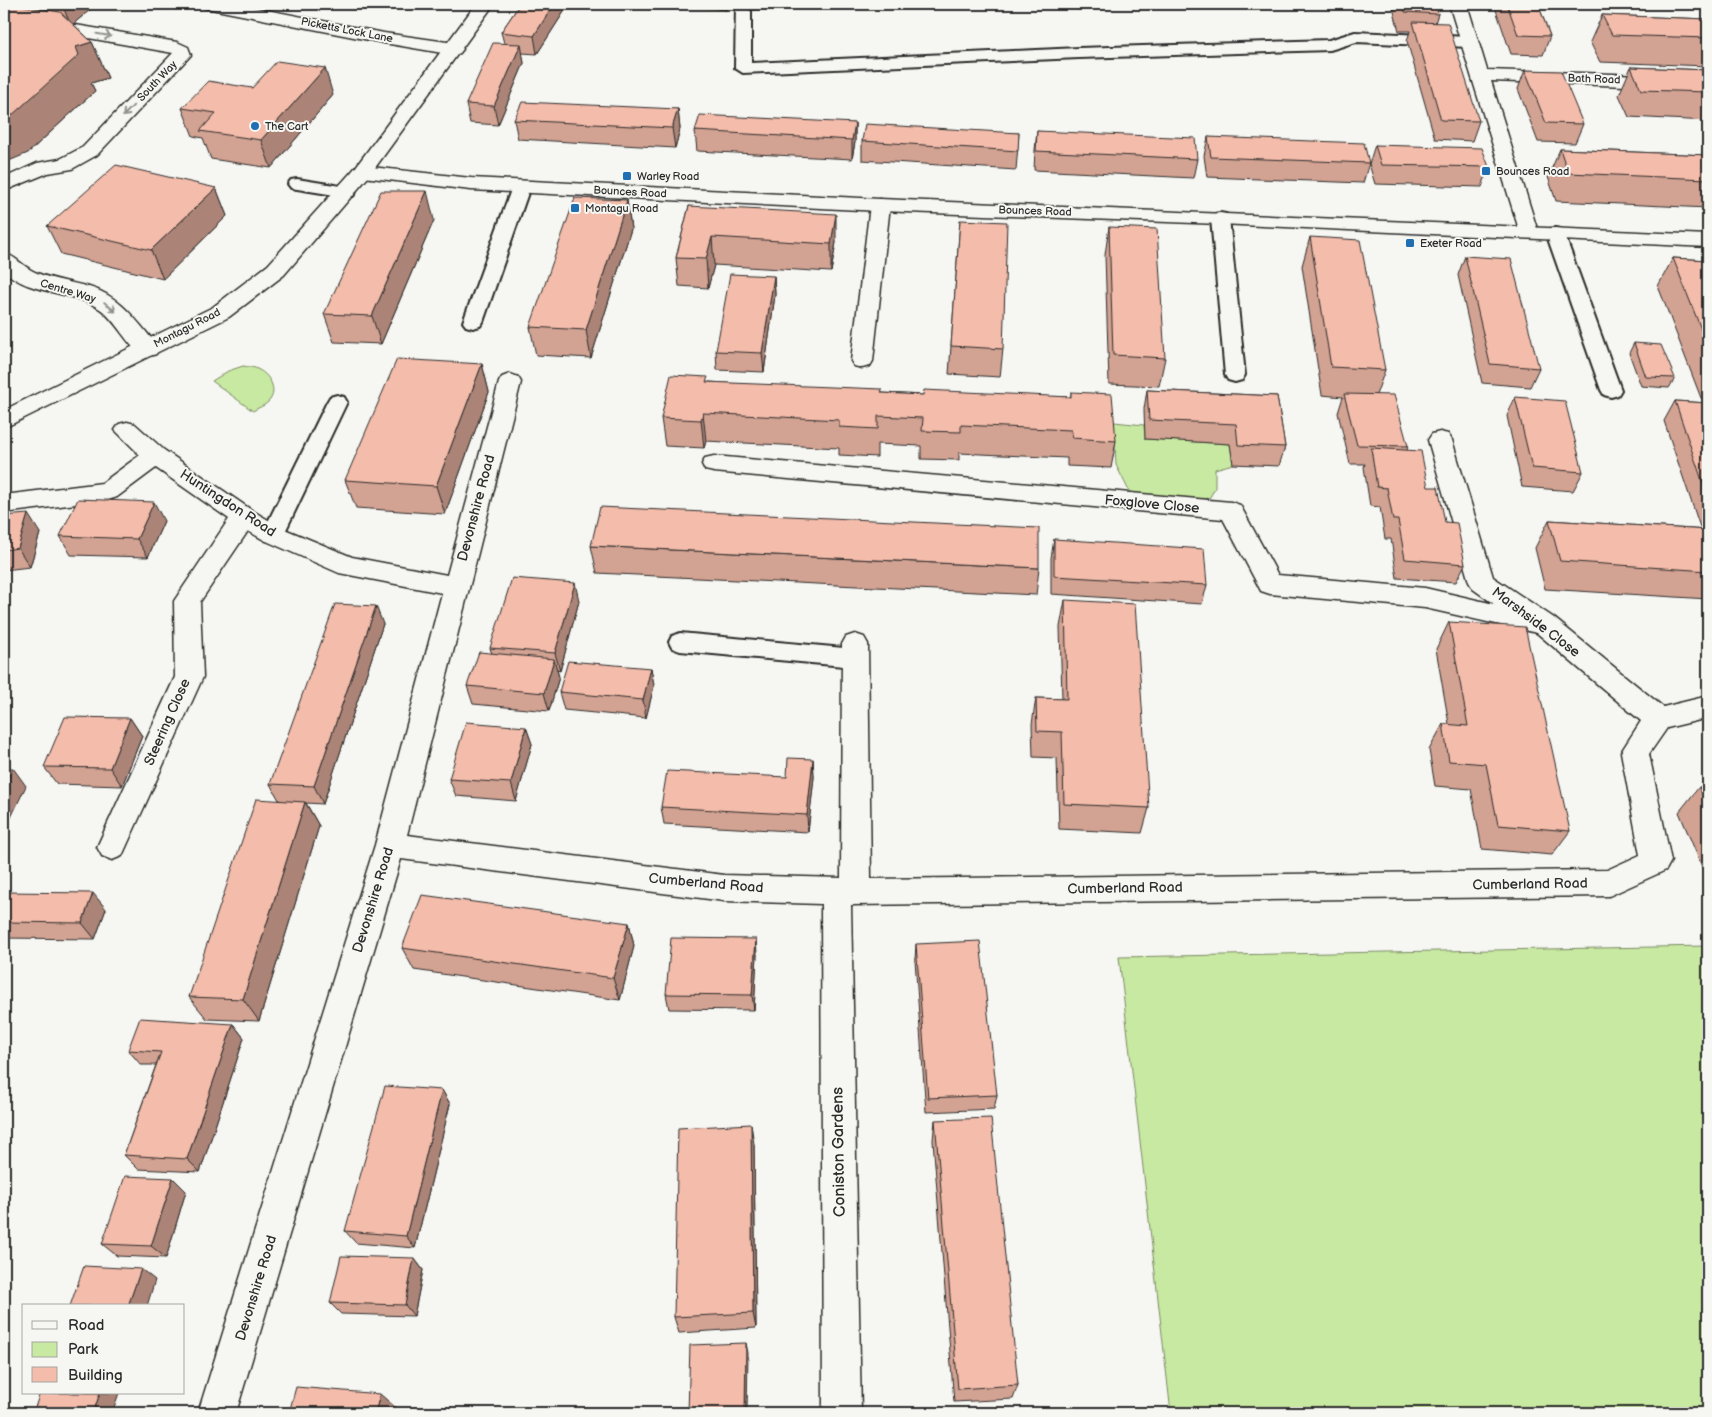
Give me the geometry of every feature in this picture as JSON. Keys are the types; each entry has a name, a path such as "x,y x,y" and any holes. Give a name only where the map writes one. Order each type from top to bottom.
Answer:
{"street":[{"name":"Picketts Lock Lane","path":"211,4 384,38 454,49"},
{"name":"Montagu Road","path":"4,420 220,312 248,293 276,270 347,192 454,49 485,4"},
{"path":"1458,4 1528,232"},
{"name":"South Way","path":"4,18 177,48 182,51 182,55 90,151 65,165 44,167 4,185"},
{"name":"Bath Road","path":"1480,75 1708,83"},
{"name":"Bounces Road","path":"362,172 521,186 880,205 1220,218 1708,241"},
{"path":"862,361 880,205"},
{"name":"Centre Way","path":"4,260 27,279 86,294 109,304 148,349"},
{"name":"Devonshire Road","path":"218,1413 390,845 455,586 510,382"},
{"name":"Huntingdon Road","path":"127,430 156,456 244,517 273,534 348,566 455,586"},
{"name":"Marshside Close","path":"1440,440 1482,582 1545,625 1658,720"},
{"path":"4,504 108,491 156,456"},
{"name":"Foxglove Close","path":"714,464 1231,511 1270,584 1425,598 1545,625"},
{"name":"Steering Close","path":"112,847 189,677 187,600 244,517"},
{"name":"Coniston Gardens","path":"842,1413 846,891 855,651"},
{"path":"1658,720 1708,707"},
{"name":"Cumberland Road","path":"390,845 724,888 846,891 1609,883 1656,861 1635,752 1658,720"}],"lane":[{"path":"742,4 743,68 1079,52 1330,45 1355,37 1469,42"},
{"path":"296,184 347,192"},
{"path":"473,322 521,186"},
{"path":"1220,218 1235,375"},
{"path":"1555,233 1611,390"},
{"path":"273,534 336,402"},
{"path":"680,642 855,651"}],"green space":[{"path":"243,366 256,368 267,376 272,385 271,399 253,411 212,381 228,371"},
{"path":"1114,422 1144,425 1145,439 1230,444 1233,464 1215,469 1215,488 1210,497 1199,501 1132,497 1116,465"},
{"path":"1708,946 1708,1413 1171,1413 1119,957"}],"building":[{"path":"4,4 60,12 92,42 76,47 79,55 10,117 4,119"},
{"path":"520,4 554,4 534,36 501,32"},
{"path":"1403,4 1435,4 1438,14 1405,12"},
{"path":"1507,4 1538,4 1550,36 1518,35"},
{"path":"1602,15 1708,19 1708,38 1612,35"},
{"path":"1413,22 1448,23 1479,121 1441,120"},
{"path":"493,43 521,44 494,106 466,104"},
{"path":"277,61 325,68 261,140 200,131 216,113 182,108 208,81 252,88"},
{"path":"1631,67 1708,70 1708,92 1641,90"},
{"path":"1525,70 1561,71 1583,124 1546,123"},
{"path":"522,102 678,109 672,128 514,120"},
{"path":"700,115 855,123 852,140 695,131"},
{"path":"865,124 1019,133 1018,151 862,141"},
{"path":"1037,131 1195,138 1197,159 1036,151"},
{"path":"1208,137 1364,143 1369,163 1211,157"},
{"path":"1375,145 1482,148 1489,167 1381,165"},
{"path":"1560,149 1708,155 1708,179 1568,173"},
{"path":"116,165 216,188 151,250 47,226"},
{"path":"381,191 427,191 372,316 324,314"},
{"path":"575,198 627,200 586,330 530,327"},
{"path":"689,206 836,214 831,244 712,237 706,259 676,258"},
{"path":"960,220 1007,222 1003,349 951,346"},
{"path":"1109,227 1157,229 1165,358 1113,355"},
{"path":"1310,237 1360,240 1385,370 1331,367"},
{"path":"1465,256 1511,259 1539,368 1490,364"},
{"path":"1673,258 1708,260 1708,347"},
{"path":"730,274 774,276 762,353 716,351"},
{"path":"1634,343 1661,345 1675,378 1646,377"},
{"path":"397,359 482,364 436,486 345,480"},
{"path":"671,375 708,377 706,382 881,389 882,393 923,395 924,390 1071,397 1071,392 1112,394 1116,441 1072,438 1071,430 961,425 961,432 922,431 923,418 878,416 878,429 839,427 839,420 703,413 701,420 661,418"},
{"path":"1147,390 1277,396 1285,447 1238,445 1236,424 1149,420"},
{"path":"1344,394 1394,395 1408,446 1357,445"},
{"path":"1515,397 1565,401 1583,472 1532,468"},
{"path":"1675,401 1708,403 1708,498"},
{"path":"1371,448 1421,451 1428,487 1438,487 1445,522 1457,523 1465,564 1405,559 1398,520 1393,520 1387,488 1377,487"},
{"path":"78,499 154,502 137,539 60,536"},
{"path":"600,507 1039,528 1039,568 591,546"},
{"path":"28,514 18,548 4,550 4,516"},
{"path":"1549,520 1708,530 1708,571 1560,561"},
{"path":"1054,539 1204,549 1207,585 1054,576"},
{"path":"512,578 575,583 555,653 490,648"},
{"path":"1065,600 1135,604 1149,808 1064,804 1062,732 1037,731 1036,698 1067,699"},
{"path":"335,604 376,606 314,786 270,784"},
{"path":"1449,622 1525,627 1570,831 1498,825 1486,764 1449,761 1443,724 1468,726"},
{"path":"479,652 554,659 544,693 467,686"},
{"path":"568,661 651,668 643,700 559,692"},
{"path":"65,717 130,718 110,768 44,767"},
{"path":"466,722 526,727 511,783 449,779"},
{"path":"788,758 813,759 807,815 661,807 667,771 787,777"},
{"path":"4,768 13,768 4,786"},
{"path":"1708,786 1708,807 1699,787"},
{"path":"256,799 305,802 243,999 189,997"},
{"path":"4,892 93,893 82,923 4,922"},
{"path":"422,895 629,923 613,978 402,948"},
{"path":"671,938 756,939 752,995 666,994"},
{"path":"980,941 997,1095 928,1098 916,944"},
{"path":"140,1018 233,1024 187,1159 124,1155 161,1052 128,1050"},
{"path":"385,1086 442,1090 406,1236 345,1231"},
{"path":"991,1118 1018,1385 958,1389 935,1120"},
{"path":"751,1124 753,1313 674,1317 678,1128"},
{"path":"125,1176 173,1178 151,1246 102,1244"},
{"path":"341,1256 414,1258 405,1305 330,1303"},
{"path":"84,1266 141,1269 129,1304 71,1304"},
{"path":"746,1343 745,1413 688,1413 690,1345"},
{"path":"296,1387 380,1394 375,1413 289,1413"},
{"path":"40,1394 100,1394 93,1413 33,1413"}],"place":[{"name":"The Cart","path":"255,126"},
{"name":"Bounces Road","path":"1486,171"},
{"name":"Warley Road","path":"627,176"},
{"name":"Montagu Road","path":"575,208"},
{"name":"Exeter Road","path":"1410,243"}]}
